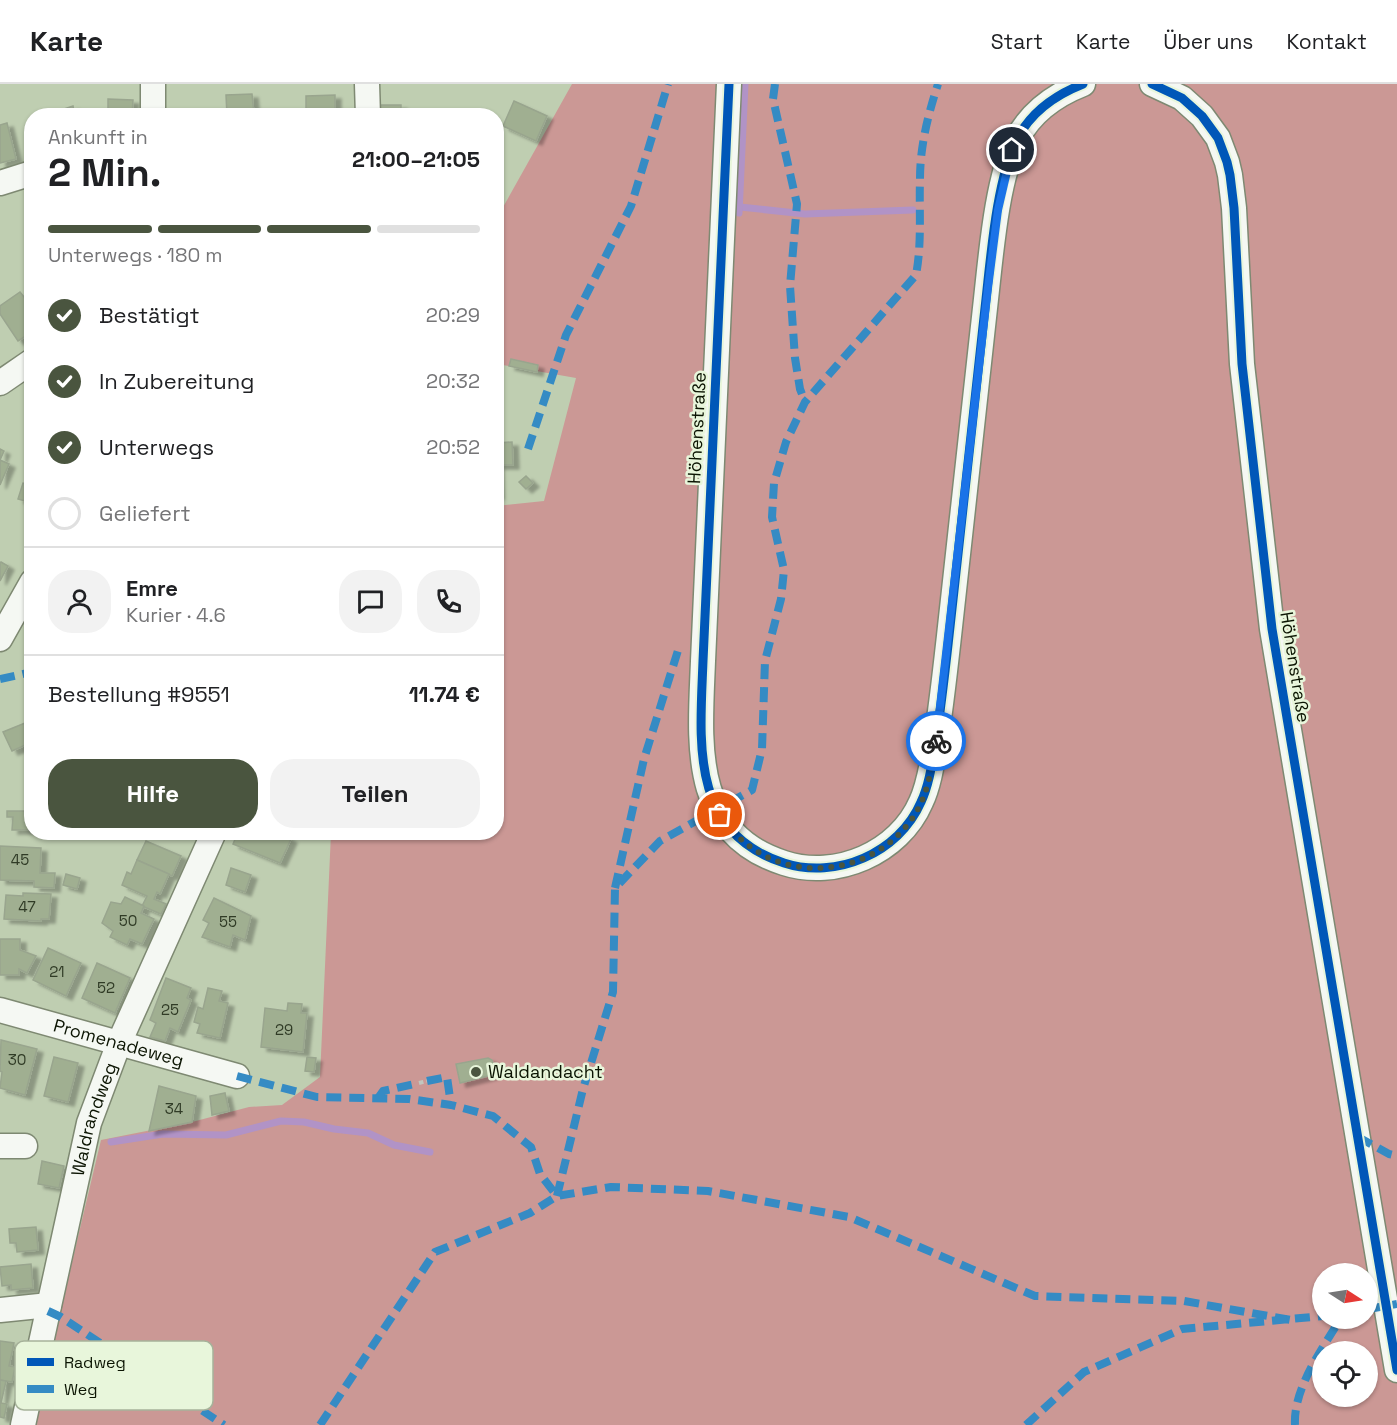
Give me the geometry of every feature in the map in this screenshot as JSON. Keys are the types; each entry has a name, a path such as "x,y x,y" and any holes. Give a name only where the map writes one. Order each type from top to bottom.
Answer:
{"street":[{"path":"153,84 153,108"},
{"path":"366,84 368,108"},
{"name":"Höhenstraße","path":"729,84 703,661 704,774 708,790 720,815 742,841 761,854 785,864 807,868 847,864 861,860 886,845 907,825 921,803 930,773 940,715 989,277 998,210 1007,166 1018,137 1034,115 1055,98 1083,84"},
{"name":"Höhenstraße","path":"1152,84 1182,98 1202,116 1218,138 1230,175 1234,208 1242,364 1272,629 1397,1370"},
{"path":"0,183 24,176"},
{"path":"0,383 24,366"},
{"path":"0,639 24,596"},
{"name":"Waldrandweg","path":"41,1341 89,1124 119,1043 210,840"},
{"name":"Promenadeweg","path":"0,1010 237,1076"},
{"path":"0,1146 25,1146"},
{"path":"0,1310 49,1305"},
{"name":"Waldrandweg","path":"23,1425 26,1410"}],"path":[{"path":"419,1083 427,1081"}],"shaded area":[{"path":"572,84 1397,84 1397,1425 36,1425 39,1410 213,1410 213,1341 54,1341 101,1140 192,1122 249,1107 282,1105 320,1077 331,840 504,840 504,505 544,501 576,378 504,365 504,205"}],"building":[{"path":"252,94 253,108 227,108 226,95"},
{"path":"335,95 335,108 306,108 306,96"},
{"path":"108,99 133,100 132,108 108,108"},
{"path":"514,101 547,116 536,141 504,126"},
{"path":"379,105 401,105 401,108 379,108"},
{"path":"7,123 16,159 0,163 0,125"},
{"path":"20,292 24,297 24,337 18,341 0,314 0,306"},
{"path":"511,359 538,365 537,372 509,366"},
{"path":"504,442 512,442 513,465 504,465"},
{"path":"0,460 9,464 0,485"},
{"path":"526,476 533,483 526,489 519,482"},
{"path":"24,483 24,501 18,499"},
{"path":"0,563 8,566 0,581"},
{"path":"24,723 24,746 12,751 3,732"},
{"path":"7,811 24,811 24,830 12,830 13,817 7,817"},
{"path":"235,840 291,840 280,863 233,844"},
{"path":"146,841 181,856 172,876 137,860"},
{"path":"0,846 41,848 40,873 55,873 54,888 34,887 34,881 0,880"},
{"path":"137,860 169,874 160,894 157,892 154,899 166,904 161,914 142,906 147,896 122,885 127,872 131,874"},
{"path":"231,868 251,875 245,892 226,885"},
{"path":"66,874 80,878 77,889 63,885"},
{"path":"23,893 51,894 49,919 41,919 41,921 4,919 6,895 23,896"},
{"path":"125,897 144,906 141,913 154,919 142,944 130,939 127,945 110,937 113,931 102,923 111,902 121,904"},
{"path":"214,898 251,916 245,940 233,935 230,947 202,937 209,923 203,920"},
{"path":"0,939 20,939 20,950 36,956 27,973 19,969 19,975 0,975"},
{"path":"48,948 81,963 66,996 33,980"},
{"path":"97,963 130,978 115,1013 82,998"},
{"path":"166,978 191,988 187,998 191,1000 178,1032 170,1028 165,1041 150,1037 156,1023 150,1020"},
{"path":"208,988 222,991 219,1001 228,1003 220,1038 197,1033 200,1024 194,1022 198,1007 203,1009"},
{"path":"288,1003 302,1004 301,1013 307,1013 303,1052 261,1047 265,1008 287,1011"},
{"path":"1,1040 37,1049 25,1095 0,1088"},
{"path":"54,1057 78,1063 68,1102 44,1096"},
{"path":"307,1057 316,1058 314,1072 305,1071"},
{"name":"Waldandacht","path":"488,1058 492,1060 495,1070 492,1075 460,1083 456,1064"},
{"path":"159,1086 196,1096 192,1122 149,1131"},
{"path":"225,1093 229,1111 212,1115 210,1096"},
{"path":"42,1161 64,1166 59,1188 38,1184"},
{"path":"36,1227 38,1250 17,1252 16,1243 10,1243 9,1229"},
{"path":"31,1264 33,1288 11,1290 11,1285 2,1286 0,1267"},
{"path":"0,1341 14,1343 9,1366 15,1367 12,1382 0,1380"},
{"path":"0,1380 6,1381 1,1403 7,1404 4,1418 0,1417"}],"waterway":[{"path":"739,213 745,84"},
{"path":"740,207 805,214 913,210"},
{"path":"111,1142 163,1134 226,1135 281,1121 304,1122 334,1129 368,1133 394,1145 430,1152"}],"marked path":[{"path":"528,449 566,335 631,206 668,84"},
{"path":"775,84 773,99 797,204 790,286 795,358 800,389 805,402"},
{"path":"557,1196 583,1089 613,992 615,888 660,841 752,790 762,749 765,661 781,599 784,570 772,517 774,483 786,442 805,402 916,275 920,239 921,155 938,84"},
{"path":"615,888 644,759 680,644"},
{"path":"0,679 24,674"},
{"path":"237,1076 317,1097 409,1099 451,1105 493,1116 531,1147 540,1174 557,1196"},
{"path":"427,1081 447,1077 451,1105"},
{"path":"378,1098 383,1091 419,1083"},
{"path":"1358,1137 1397,1156"},
{"path":"320,1425 435,1252 530,1213 557,1196 611,1187 708,1191 849,1217 1035,1296 1184,1301 1291,1320"},
{"path":"1378,1307 1397,1304"},
{"path":"48,1311 97,1341"},
{"path":"1026,1425 1084,1372 1182,1329 1312,1317"},
{"path":"1295,1425 1296,1411 1304,1383 1334,1329"},
{"path":"201,1410 224,1425"}],"cycle path":[{"path":"729,84 702,691 702,752 707,781 716,807 731,830 753,849 784,863 824,868 844,865 882,848 911,820 926,789 933,760 943,691 990,260 1004,174 1017,139 1029,121 1054,99 1083,84"},
{"path":"1152,84 1182,98 1202,116 1218,138 1230,175 1234,208 1242,364 1272,629 1397,1370"}],"way so far":[{"path":"720,815 742,841 761,854 785,864 821,868 861,860 897,836 916,813 926,789 936,741"}],"place":[{"name":"Waldandacht","path":"476,1072"}],"route":[{"path":"936,741 998,210 1012,150"}]}
